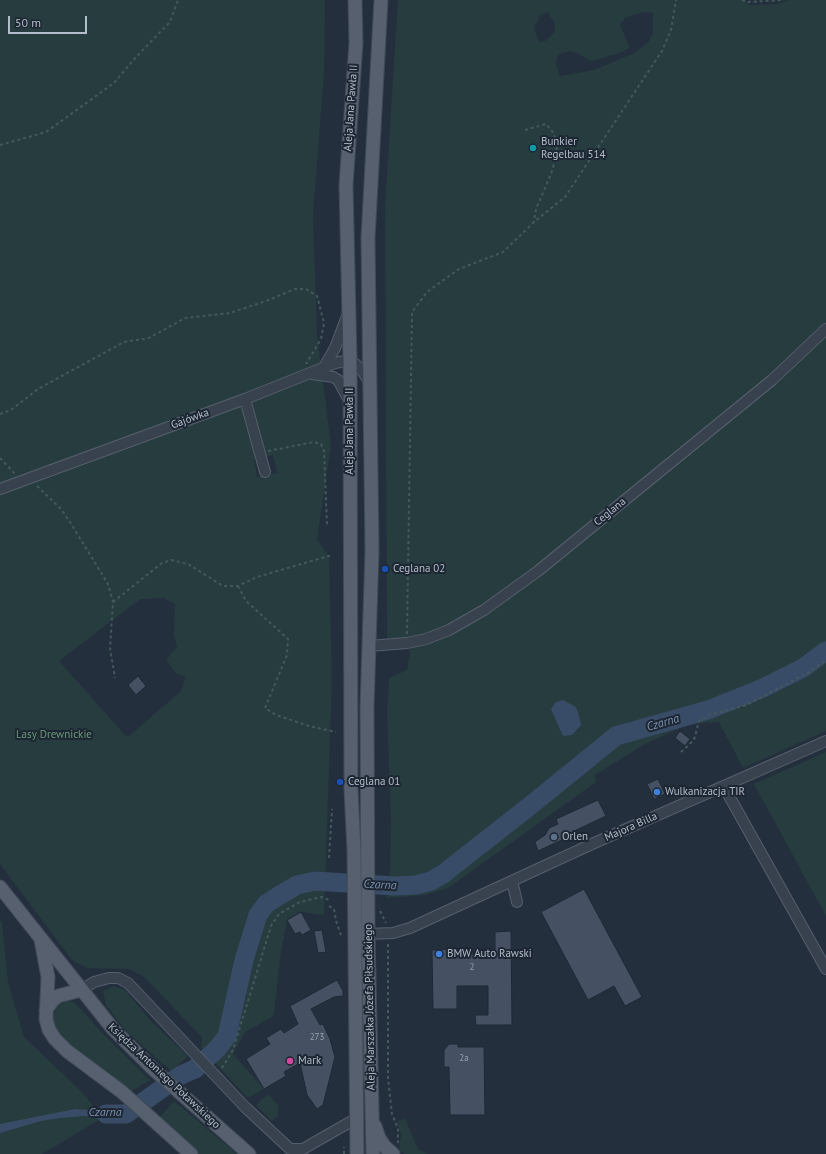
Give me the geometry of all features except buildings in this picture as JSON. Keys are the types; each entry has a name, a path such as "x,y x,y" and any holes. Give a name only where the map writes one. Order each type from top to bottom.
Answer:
{"main road":[{"name":"Aleja Jana Pawła II","path":"354,863 351,789 350,360 346,185 356,43 355,0"},
{"name":"Aleja Jana Pawła II","path":"368,860 369,646 372,551 368,215 381,0"},
{"name":"Aleja Marszałka Józefa Piłsudskiego","path":"368,860 368,934 373,1154"},
{"name":"Aleja Marszałka Józefa Piłsudskiego","path":"354,863 357,1154"},
{"name":"Księdza Antoniego Poławskiego","path":"0,887 40,936 80,990 113,1029 152,1068 249,1154"},
{"path":"40,936 48,977 46,1010 47,1024 58,1043 122,1092 154,1119 191,1154"},
{"path":"46,1010 52,1001 58,996 80,990"},
{"path":"372,1116 379,1138 385,1147 395,1150"}],"street":[{"path":"324,367 335,348 349,310"},
{"name":"Ceglana","path":"369,646 407,643 426,639 461,624 527,579 772,380 826,329"},
{"path":"350,360 362,370 369,384"},
{"name":"Gajówka","path":"0,489 245,400 324,367 350,360"},
{"path":"310,374 332,376 338,380 349,400"},
{"path":"245,400 265,472"},
{"name":"Majora Billa","path":"368,934 392,933 410,928 826,741"},
{"path":"724,787 826,969"},
{"path":"512,881 517,902"},
{"path":"80,990 94,982 113,978 125,981 132,986 245,1107 290,1148 303,1148 356,1118"}],"path":[{"path":"0,145 46,132 114,83 136,57 170,22 178,0"},
{"path":"407,643 412,312 427,292 458,269 503,252 534,222 564,197 662,51 671,30 676,0"},
{"path":"742,0 748,2 784,0"},
{"path":"525,130 546,124 556,140 557,154 551,174 536,209 534,222"},
{"path":"0,414 11,410 38,389 124,342 148,338 186,318 230,312 266,301 295,289 306,289 317,296 324,323 321,339 305,365 310,374"},
{"path":"259,452 314,442 321,444 324,451 327,525"},
{"path":"0,458 25,480 47,495 70,522 108,584 113,602 110,648 115,678"},
{"path":"113,602 162,563 171,560 188,564 223,586 238,586 256,577 332,555"},
{"path":"238,586 246,601 288,639 287,655 265,708 276,715 309,726 336,732"},
{"path":"681,752 694,740 699,721 709,715 747,705 809,672 826,660"},
{"path":"329,858 332,809"},
{"path":"215,1074 233,1050 266,936 271,926 279,914 300,902 322,897 329,900"},
{"path":"380,907 382,917 386,921"},
{"path":"388,946 388,1078 392,1114 398,1129 395,1150"}],"green space":[{"name":"Lasy Drewnickie","path":"0,0 325,0 324,73 313,215 317,334 331,446 317,539 329,557 332,680 324,915 301,912 287,920 281,951 274,1013 272,1017 245,1032 233,1054 264,1089 248,1098 201,1048 202,1037 143,976 129,969 87,968 72,960 0,864","holes":["273,455 277,473 257,477 254,459","164,598 175,604 174,635 177,647 166,659 175,673 186,677 180,692 129,736 125,735 59,661 140,599"]},
{"path":"398,0 745,0 749,5 778,4 788,0 826,0 826,731 743,768 719,722 689,724 645,744 595,775 596,782 448,888 425,895 387,898 390,871 391,821 387,712 389,678 407,670 410,654 406,638 387,639 385,205","holes":["548,12 555,24 554,33 545,41 540,42 534,30 535,25 539,16","643,12 653,13 653,33 649,41 644,46 634,53 594,70 560,76 556,64 558,55 569,51 577,53 591,61 620,53 630,48 620,25 625,18","778,370 776,384 540,573 536,566"]},
{"path":"826,752 826,916 754,784"},
{"path":"0,920 2,923 8,982 24,1037 84,1094 102,1118 42,1154 0,1154"},
{"path":"114,986 125,990 151,1021 188,1056 171,1071 125,1030 106,1005 103,991"},
{"path":"66,1001 73,1002 80,1008 104,1035 150,1080 132,1091 127,1087 124,1090 67,1044 55,1027 52,1019 57,1006"},
{"path":"268,1094 278,1105 278,1116 272,1121 256,1105"},
{"path":"174,1101 237,1154 198,1154 159,1118"},
{"path":"405,1118 418,1149 428,1154 405,1154 399,1151 401,1135 397,1121"}],"water":[{"path":"563,700 576,707 579,716 581,725 572,735 563,736 551,709 556,702"},
{"path":"75,1109 117,1112 129,1110 134,1114 127,1117 116,1118 84,1116 60,1118 41,1121 0,1133 0,1124"}],"waterway":[{"name":"Czarna","path":"106,1114 126,1114 181,1075 195,1069 217,1049 227,1036 244,960 258,915 266,904 297,885 315,881 394,886 416,885 431,881 443,874 616,736 708,710 763,688 803,668 826,651"}],"place":[{"name":"Bunkier Regelbau 514","path":"533,148"},
{"name":"Ceglana 02","path":"385,569"},
{"name":"Ceglana 01","path":"340,782"},
{"name":"Wulkanizacja TIR","path":"657,792"},
{"name":"Orlen","path":"554,837"},
{"name":"BMW Auto Rawski","path":"439,954"},
{"name":"Mark","path":"290,1061"}]}
